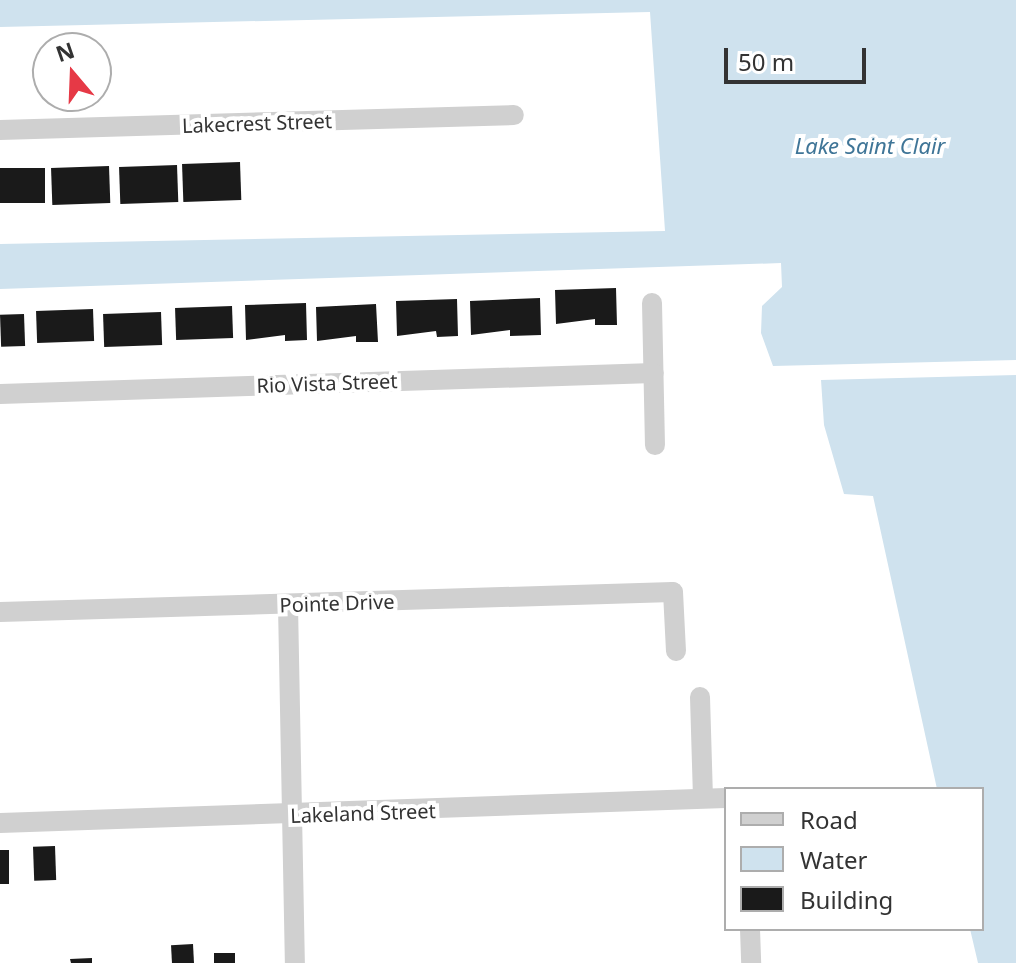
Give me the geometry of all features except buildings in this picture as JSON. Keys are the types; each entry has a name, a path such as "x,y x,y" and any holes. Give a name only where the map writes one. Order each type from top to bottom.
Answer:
{"street":[{"name":"Lakecrest Street","path":"0,130 514,115"},
{"path":"652,303 655,445"},
{"name":"Rio Vista Street","path":"0,394 654,373"},
{"name":"Pointe Drive","path":"0,612 673,592 676,651"},
{"path":"288,605 295,963"},
{"path":"700,697 703,798"},
{"name":"Lakeland Street","path":"0,823 291,816 724,798"},
{"path":"750,931 751,963"}],"water":[{"name":"Lake Saint Clair","path":"0,0 1016,0 1016,360 773,366 761,333 762,306 782,287 781,263 0,289 0,244 665,231 650,12 0,27"},
{"path":"1016,375 1016,963 978,963 970,931 984,931 984,787 937,787 873,496 844,494 824,425 821,380"}]}
